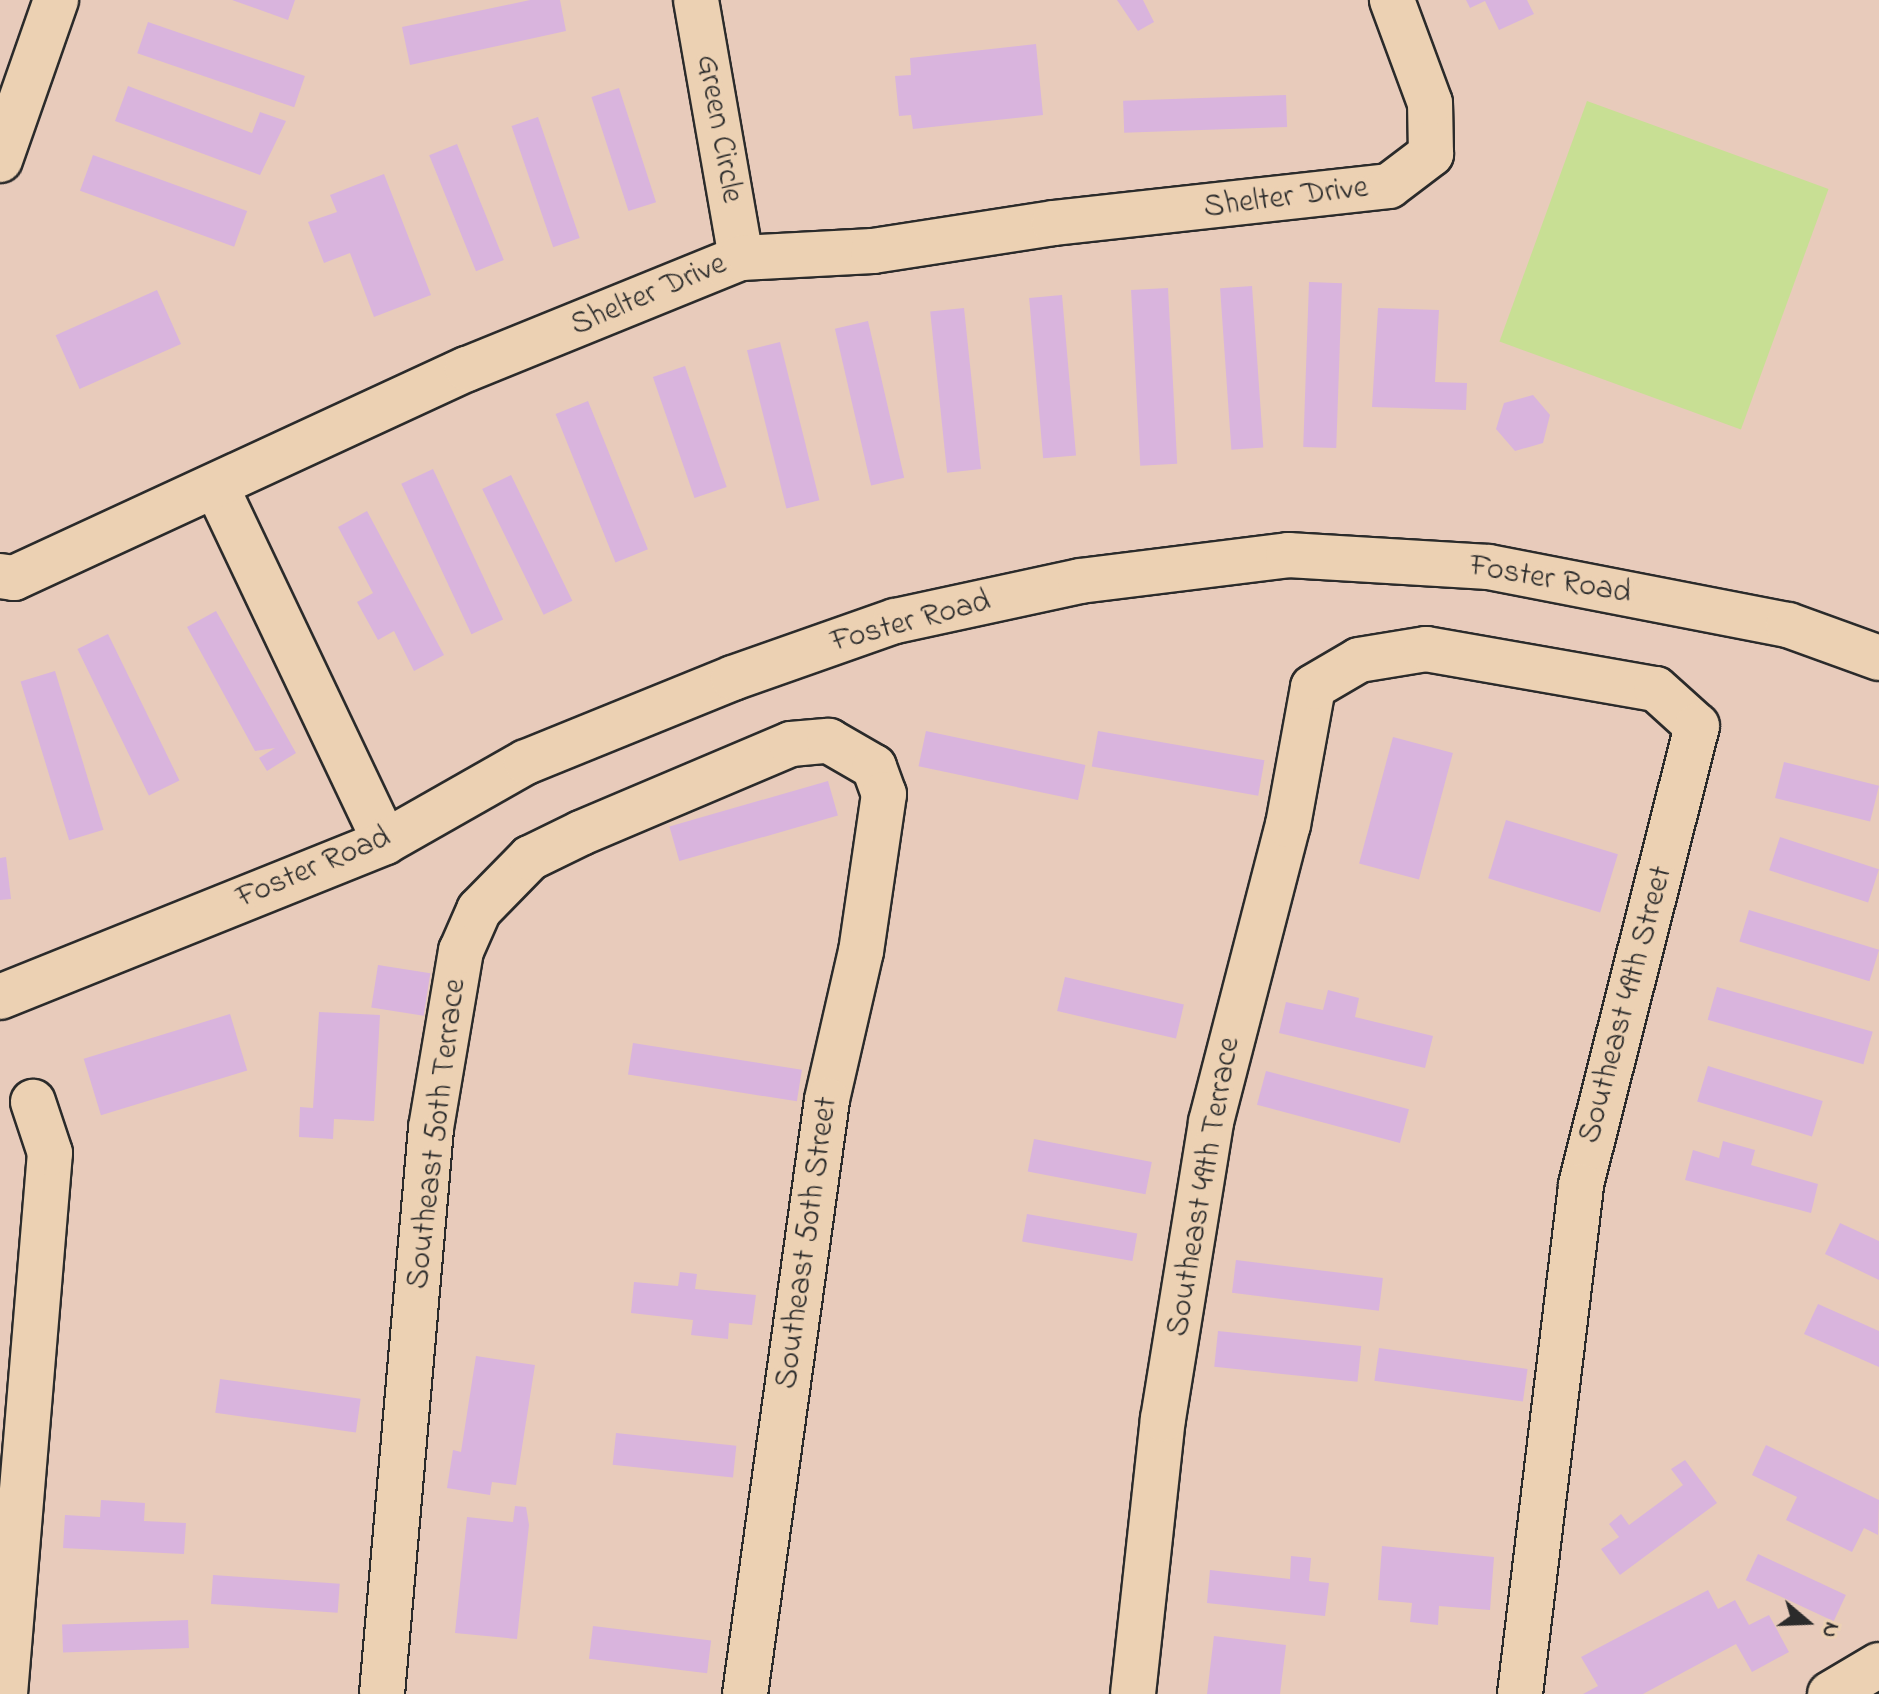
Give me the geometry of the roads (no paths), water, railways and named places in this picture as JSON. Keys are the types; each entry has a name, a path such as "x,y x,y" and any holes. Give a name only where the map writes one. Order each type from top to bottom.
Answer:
{"street":[{"path":"0,160 56,0"},
{"name":"Green Circle","path":"696,0 741,258"},
{"name":"Shelter Drive","path":"0,576 14,578 467,369 741,258 873,251 1054,223 1389,186 1431,154 1430,103 1392,0"},
{"path":"216,486 385,842"},
{"name":"Foster Road","path":"0,997 385,842 526,762 733,678 895,621 1125,575 1288,555 1489,567 1788,625 1879,658"},
{"name":"Southeast 49th Street","path":"1313,687 1359,660 1426,649 1656,689 1697,726 1581,1186 1520,1694"},
{"name":"Southeast 49th Terrace","path":"1133,1694 1163,1419 1211,1122 1288,825 1313,687"},
{"name":"Southeast 50th Terrace","path":"382,1694 431,1128 461,951 479,910 530,858 791,744 829,741 856,753 874,767 884,794"},
{"name":"Southeast 50th Street","path":"745,1694 827,1100 861,951 884,794"},
{"path":"5,1694 50,1153 33,1102"},
{"path":"1830,1694 1879,1665"}]}
